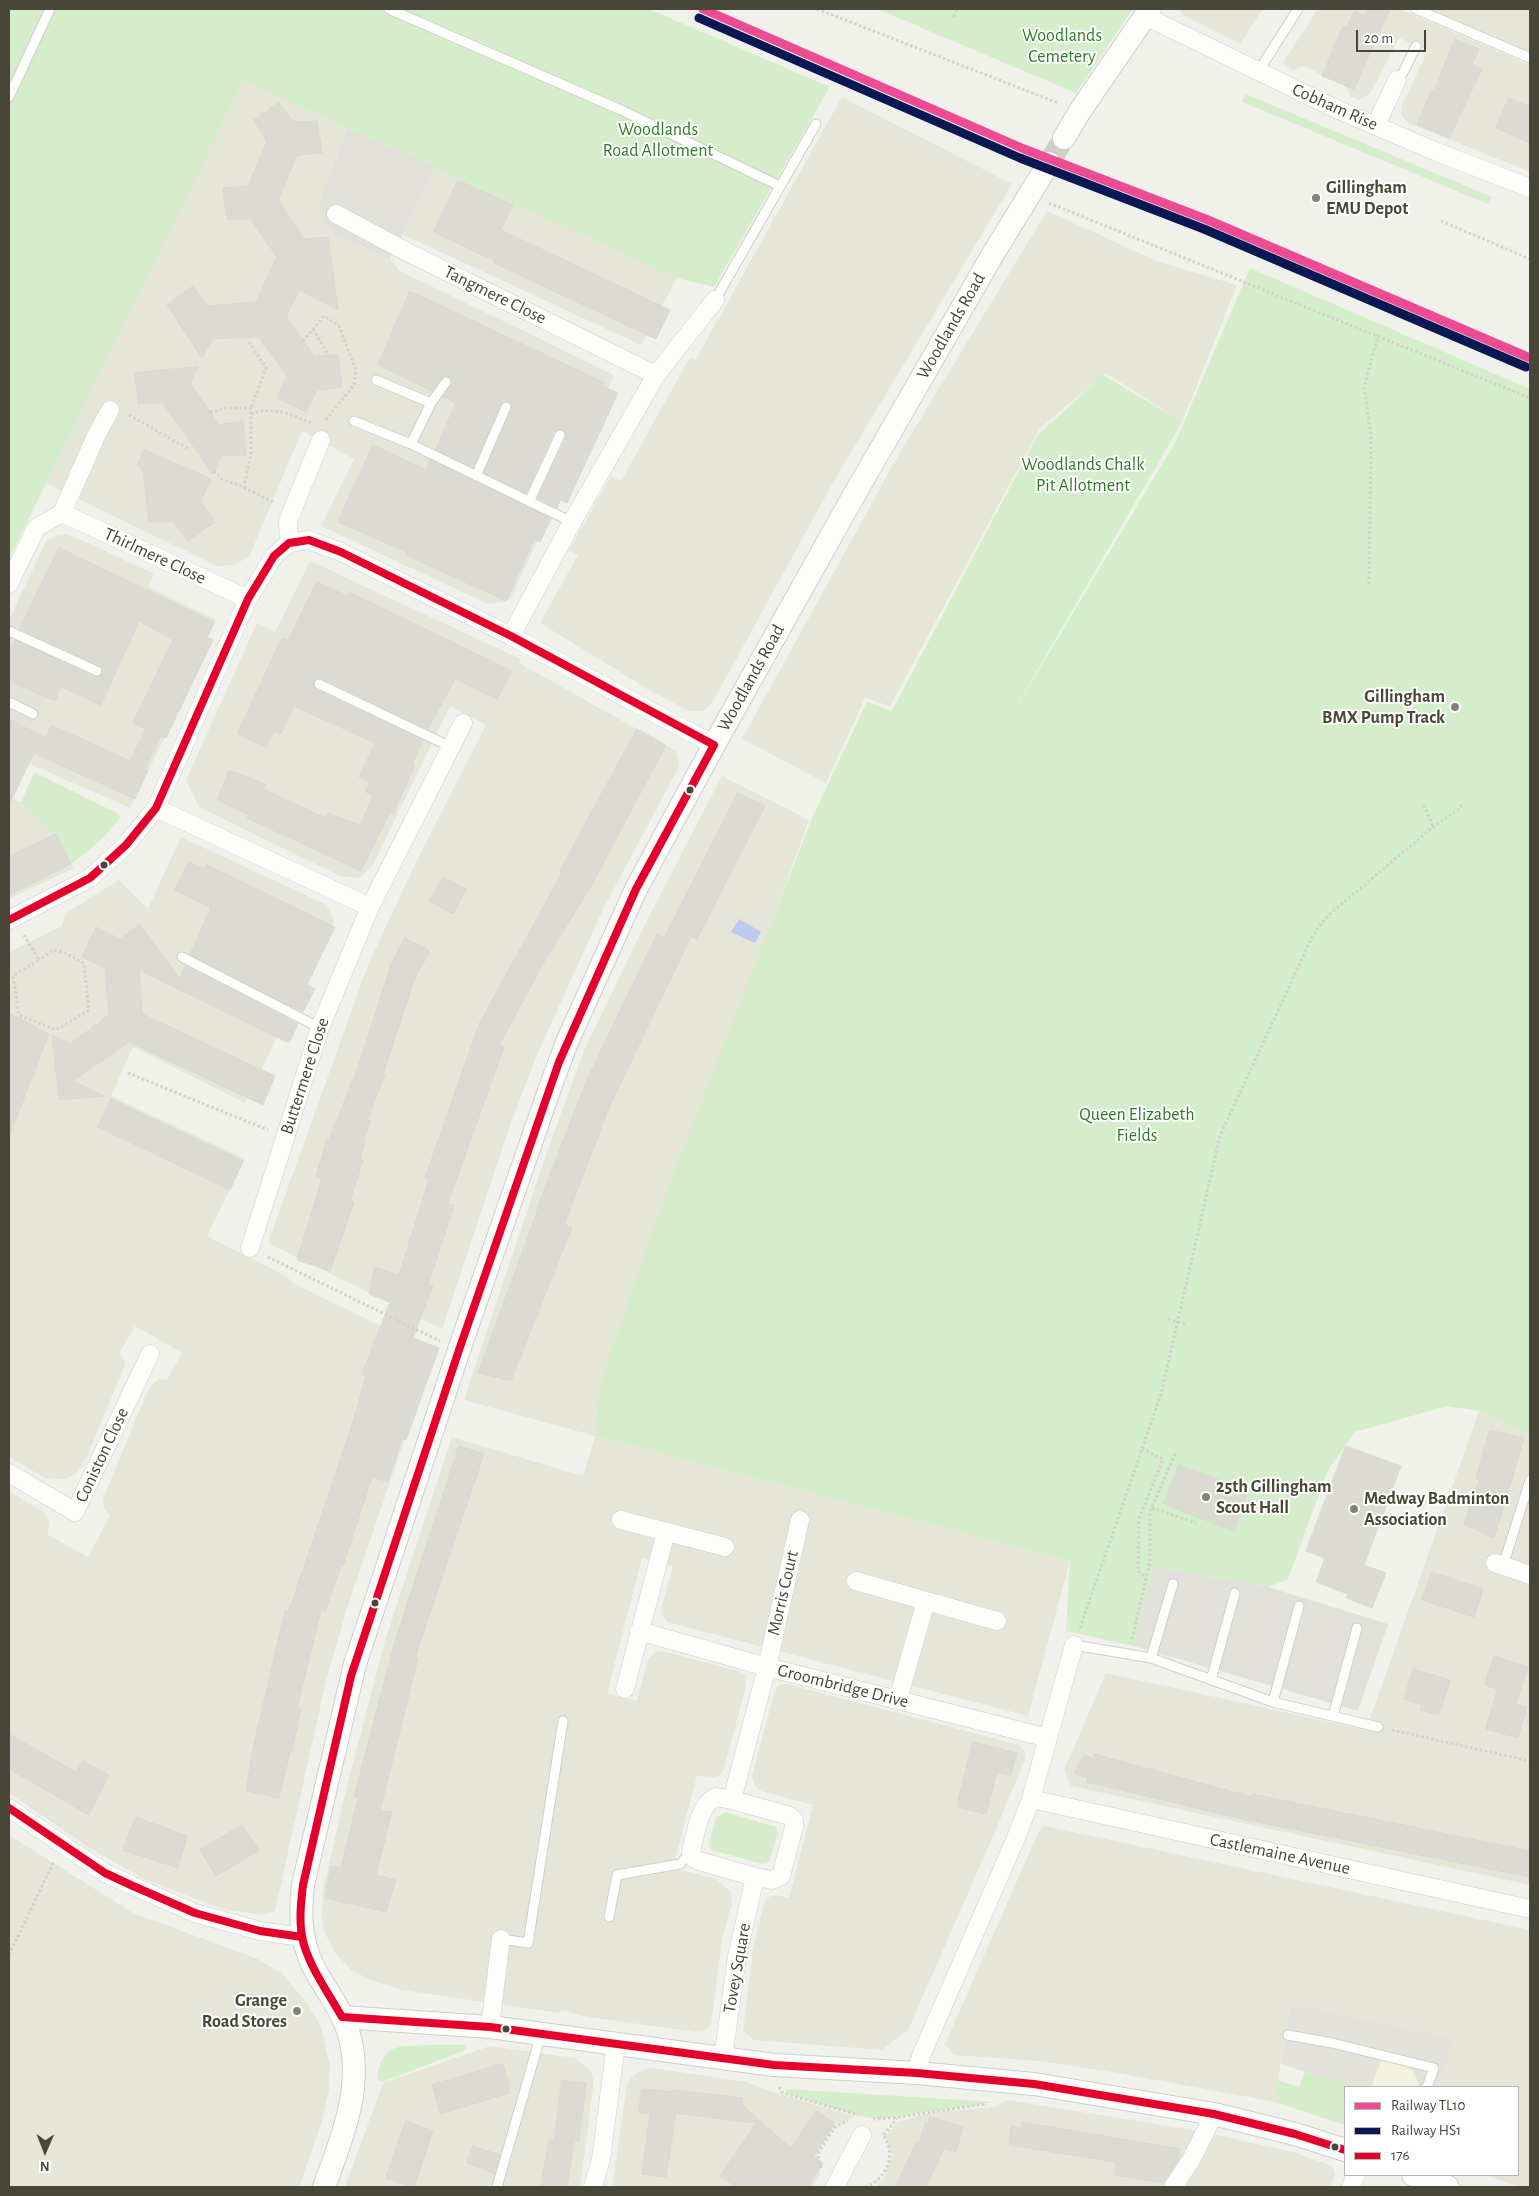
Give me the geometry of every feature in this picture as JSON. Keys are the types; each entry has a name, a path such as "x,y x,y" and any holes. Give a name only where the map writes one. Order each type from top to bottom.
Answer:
{"street":[{"path":"1064,138 1080,111 1148,12"},
{"name":"Cobham Rise","path":"1148,12 1258,72 1334,108 1437,152 1530,188"},
{"path":"1376,126 1397,80"},
{"name":"Woodlands Road","path":"324,2187 346,2123 353,2087 352,2047 342,2017 313,1966 302,1937 300,1919 303,1885 347,1690 516,1183 567,1042 636,889 714,745 867,472 993,254 1049,163"},
{"name":"Tangmere Close","path":"336,214 409,253 656,375"},
{"path":"511,636 572,522 656,375 715,300"},
{"path":"9,584 36,528 62,513 96,436 110,410"},
{"path":"290,543 287,531 292,510 321,434"},
{"name":"Thirlmere Close","path":"62,513 248,600"},
{"path":"11,919 90,878 126,845 156,808 248,600 274,556 290,543 309,540 341,552 511,636 714,745"},
{"name":"Buttermere Close","path":"250,1248 320,1028 370,907 463,723"},
{"path":"156,808 370,907"},
{"name":"Coniston Close","path":"9,1473 75,1512 150,1354"},
{"path":"621,1520 725,1547"},
{"name":"Morris Court","path":"767,1667 800,1520"},
{"path":"625,1689 666,1532"},
{"path":"1499,1564 1530,1575"},
{"path":"856,1581 998,1621"},
{"path":"898,1699 926,1601"},
{"name":"Groombridge Drive","path":"639,1631 767,1667 1048,1738"},
{"path":"917,2073 920,2056 1016,1838 1031,1799 1074,1645"},
{"path":"732,1800 767,1667"},
{"path":"716,1797 790,1816 794,1820 794,1827 781,1876 772,1880 755,1877 699,1860 694,1858 691,1852 703,1809 707,1803 716,1797"},
{"name":"Castlemaine Avenue","path":"1031,1799 1530,1909"},
{"path":"9,1808 105,1873 195,1913 260,1931 302,1937"},
{"name":"Tovey Square","path":"722,2059 738,1952 755,1877"},
{"path":"490,2027 501,1939"},
{"path":"342,2017 490,2027 774,2065 917,2073 1034,2084 1214,2114 1295,2134 1344,2150"},
{"path":"593,2187 601,2159 616,2044"},
{"path":"1173,2187 1191,2160 1214,2114"},
{"path":"835,2187 864,2123"},
{"path":"1416,2176 1448,2187"}],"lane":[{"path":"9,97 50,9"},
{"path":"389,9 621,110 780,186"},
{"path":"1258,72 1298,9"},
{"path":"1416,9 1530,58"},
{"path":"1397,80 1404,71 1416,46"},
{"path":"715,300 816,124"},
{"path":"376,380 431,403"},
{"path":"411,444 431,403 446,382"},
{"path":"476,476 506,407"},
{"path":"354,421 411,444 572,522"},
{"path":"529,502 560,435"},
{"path":"9,631 97,671"},
{"path":"319,684 451,747"},
{"path":"9,702 33,714"},
{"path":"182,957 320,1028"},
{"path":"1499,1564 1530,1480"},
{"path":"1151,1658 1173,1584"},
{"path":"1211,1680 1235,1593"},
{"path":"1273,1702 1299,1606"},
{"path":"1332,1716 1357,1628"},
{"path":"1074,1645 1151,1658 1273,1702 1378,1727"},
{"path":"501,1939 528,1943 563,1721"},
{"path":"609,1917 618,1874 680,1864 691,1852"},
{"path":"497,2187 542,2034"},
{"path":"1288,2035 1332,2043 1434,2068 1427,2086"}],"path":[{"path":"818,9 1080,111"},
{"path":"954,16 958,9"},
{"path":"1030,196 1530,398"},
{"path":"1441,221 1530,259"},
{"path":"251,414 261,410 294,415 321,434 354,385 356,370 340,326 324,316 303,341"},
{"path":"313,329 328,356"},
{"path":"1369,584 1371,436 1364,388 1378,335"},
{"path":"244,487 251,454 250,408 266,368 248,342"},
{"path":"210,412 226,408 250,408"},
{"path":"96,436 121,424 126,413 189,449"},
{"path":"214,471 223,480 244,487 292,510"},
{"path":"1074,1645 1161,1394 1220,1136 1312,937 1320,924 1433,827 1459,809 1462,804"},
{"path":"1424,805 1433,827"},
{"path":"11,919 39,960"},
{"path":"53,950 65,953 84,963 89,1010 56,1030 18,1015 13,976 39,960 53,950"},
{"path":"128,1072 285,1137"},
{"path":"250,1248 459,1350"},
{"path":"1168,1319 1186,1324"},
{"path":"1142,1449 1163,1459 1139,1519 1138,1570 1140,1574 1146,1576"},
{"path":"1129,1654 1150,1562 1152,1508 1176,1452"},
{"path":"1152,1508 1196,1523"},
{"path":"1378,1727 1530,1760"},
{"path":"9,1956 62,1844"},
{"path":"779,2083 779,2089 783,2093 864,2123 995,2102"},
{"path":"884,2136 898,2118"}],"shaded area":[{"path":"1179,9 1263,9 1240,44 1184,16"},
{"path":"1318,9 1400,9 1530,65 1530,172 1408,123 1401,113 1402,105 1428,50 1399,38 1370,94 1359,100 1351,97 1346,87 1304,66 1293,70 1282,64"},
{"path":"1425,9 1530,9 1530,54"},
{"path":"243,79 348,128 320,199 337,235 390,259 400,271 614,375 511,598 503,602 488,604 321,526 354,459 302,431 249,557 233,565 217,566 45,483"},
{"path":"842,97 1012,184 835,479 711,705 702,711 689,711 651,691 540,623 578,555 569,550 611,476 621,481 690,357 696,359"},
{"path":"348,128 435,167 390,259 337,235 324,220 320,199"},
{"path":"435,167 677,278 641,345 402,234"},
{"path":"1047,211 1159,262 1237,285 1182,422 1106,373 1040,428 890,706 865,698 826,783 742,739 899,454"},
{"path":"59,534 84,541 154,574 149,587 216,620 164,739 130,808 21,760 9,787 9,737 25,745 47,698 42,696 49,679 124,638 23,590 47,540"},
{"path":"310,561 521,659 519,663 676,751 678,758 679,767 604,907 536,1057 509,1128 442,1329 268,1243 368,965 418,858 486,725 450,706 373,865 359,878 340,876 199,807 186,780 257,623 275,632"},
{"path":"23,590 124,639 96,701 49,680 42,695 47,698 25,745 9,737 9,620"},
{"path":"722,776 809,820 755,968 653,1229 603,1374 597,1405 595,1436 464,1400 543,1163 583,1053 643,928"},
{"path":"9,796 21,803 56,834 74,868 9,899"},
{"path":"181,837 327,905 334,921 245,1103 133,1047 111,1096 245,1159 207,1236 282,1274 297,1285 434,1353 346,1611 325,1685 275,1911 264,1915 222,1909 144,1879 91,1849 9,1793 9,1491 45,1513 50,1522 47,1534 88,1557 110,1515 104,1509 103,1499 147,1392 154,1382 160,1379 167,1380 182,1353 135,1326 119,1354 124,1359 125,1365 88,1454 76,1474 65,1479 45,1478 9,1457 9,952 62,926 65,914 119,880 148,909"},
{"path":"1479,1411 1530,1434 1530,1885 1071,1786 1064,1770 1106,1673 1366,1730"},
{"path":"595,1436 1070,1561 1028,1716 667,1622 662,1615 661,1609 673,1566 642,1558 607,1693 637,1701 648,1659 655,1652 662,1651 738,1671 745,1676 746,1686 724,1769 719,1776 708,1778 697,1775 673,1868 716,1879 731,1892 732,1904 722,1939 711,2025 704,2031 696,2032 588,2017 561,2010 560,2013 402,1990 371,1980 351,1970 335,1953 323,1929 323,1891 345,1794 384,1644 452,1437 583,1476"},
{"path":"1155,1567 1268,1587 1388,1624 1358,1711 1134,1646 1151,1576"},
{"path":"787,1684 1019,1745 1025,1751 1026,1757 994,1834 908,2030 882,2050 754,2040 743,2031 753,1949 764,1903 769,1897 774,1895 789,1898 813,1805 761,1791 753,1781 752,1776 775,1690 778,1685"},
{"path":"1045,1826 1530,1930 1530,2187 1520,2187 1487,2176 1519,2176 1519,2086 1438,2086 1455,2038 1290,2003 1275,2102 1118,2073 1040,2061 954,2055 945,2044 1039,1831"},
{"path":"9,1835 133,1913 258,1959 282,1973 307,2003 321,2027 330,2065 329,2090 322,2121 299,2187 9,2187"},
{"path":"1290,2003 1455,2038 1438,2086 1418,2086 1419,2083 1411,2069 1382,2059 1371,2086 1349,2086 1281,2064"},
{"path":"490,2046 575,2058 590,2070 593,2078 593,2089 580,2187 345,2187 383,2083"},
{"path":"1381,2059 1411,2069 1419,2083 1418,2086 1371,2086"},
{"path":"653,2068 746,2082 853,2116 852,2119 830,2124 812,2159 820,2174 812,2187 612,2187 627,2085 631,2077 642,2070"},
{"path":"1008,2100 1198,2131 1165,2187 876,2187 884,2178 892,2156 886,2136 898,2122 930,2113 993,2107"},
{"path":"1213,2134 1293,2152 1332,2166 1335,2174 1330,2187 1182,2187"}],"green space":[{"name":"Woodlands Road Allotment","path":"9,9 649,9 830,87 714,287 677,278 243,80 9,559"},
{"name":"Woodlands Cemetery","path":"877,9 1133,9 1076,93"},
{"path":"1246,94 1492,197 1488,204 1242,102"},
{"name":"Queen Elizabeth Fields","path":"1250,268 1530,389 1530,1434 1479,1411 1447,1406 1355,1432 1328,1470 1288,1579 1268,1587 1155,1567 1134,1646 1066,1631 1070,1561 595,1436 597,1405 603,1374 653,1228 812,818 867,702 892,711 1037,436 1103,375 1182,422 1002,731 1175,443"},
{"path":"34,772 119,814 120,818 100,841 71,864 56,834 21,803"},
{"path":"725,1812 776,1827 778,1833 769,1862 763,1864 711,1850 709,1844 716,1818"},
{"path":"464,2045 466,2048 463,2051 382,2082 378,2080 382,2059 392,2049 405,2046"},
{"path":"1305,2072 1349,2086 1344,2086 1344,2125 1275,2102 1277,2080 1299,2087"},
{"path":"786,2089 995,2102 877,2119 859,2116 786,2093"}],"water":[{"path":"739,919 761,932 755,943 731,932"}],"building":[{"path":"1367,9 1390,9 1354,89 1322,76 1343,26 1347,27 1354,11 1364,15"},
{"path":"1455,39 1479,49 1472,65 1482,69 1449,138 1417,124 1432,90 1434,91"},
{"path":"1509,98 1530,107 1530,143 1496,128"},
{"path":"279,103 294,122 317,121 322,153 297,155 278,200 304,239 328,237 338,310 299,290 286,317 314,356 338,355 342,387 317,390 306,412 277,398 287,376 259,337 212,339 202,358 167,305 193,286 208,306 256,302 277,257 250,219 227,220 223,188 248,186 267,142 254,120"},
{"path":"458,180 513,205 501,230 670,310 656,339 494,263 495,261 434,232"},
{"path":"410,291 605,383 602,386 618,393 567,503 560,500 557,508 538,498 566,438 565,432 562,429 554,432 526,493 484,473 512,409 508,401 500,405 473,467 436,449 456,403 443,397 451,385 451,379 447,376 443,377 432,391 378,365"},
{"path":"198,367 190,383 219,425 243,421 246,455 221,456 213,474 163,403 138,404 135,373"},
{"path":"373,445 426,470 430,460 551,519 540,542 534,539 506,601 406,555 407,552 338,522"},
{"path":"145,450 211,479 201,501 215,522 188,541 174,522 149,522 143,469 137,466"},
{"path":"59,548 214,622 207,637 213,640 166,738 161,736 145,769 148,770 135,799 34,753 9,805 9,719 46,738 51,725 130,761 146,729 133,723 173,640 139,621 101,705 61,687 55,701 9,681 9,653 15,640 94,677 100,676 103,673 100,665 20,629"},
{"path":"317,582 347,596 351,593 512,671 497,699 455,679 428,729 322,678 314,681 313,685 316,690 423,740 412,764 415,765 393,814 390,812 361,871 247,818 249,815 217,800 229,770 265,784 263,789 326,818 328,813 360,825 373,796 366,792 370,782 359,777 375,743 294,706 281,734 274,731 266,747 237,734 282,638 288,640"},
{"path":"637,729 666,745 590,888 544,962 499,1045 504,1047 448,1203 454,1206 428,1285 433,1286 413,1338 439,1348 406,1440 402,1439 388,1482 372,1477 343,1566 341,1566 325,1612 321,1610 297,1708 301,1709 292,1752 290,1752 279,1798 246,1791 253,1748 285,1611 289,1611 352,1425 366,1376 362,1374 390,1302 369,1294 375,1267 399,1275 429,1179 425,1178 479,1024 562,873 560,871"},
{"path":"738,793 765,806 697,939 691,937 610,1105 564,1225 572,1227 511,1381 478,1373 537,1208 587,1080 657,934 664,938"},
{"path":"56,834 71,864 9,895 9,857"},
{"path":"189,862 205,869 207,865 335,927 307,985 315,989 303,1012 190,954 211,908 175,890"},
{"path":"443,877 466,889 453,914 430,901"},
{"path":"140,924 180,979 185,966 298,1024 289,1043 139,970 142,1014 275,1076 263,1105 129,1042 73,1081 104,1096 59,1100 52,1035 70,1044 109,1015 105,968 82,957 96,927 120,939"},
{"path":"405,938 430,951 414,980 383,1074 385,1075 367,1120 371,1121 363,1141 365,1142 360,1159 363,1160 350,1201 354,1202 330,1271 297,1260 322,1178 316,1176 327,1139 329,1140 359,1064 391,965"},
{"path":"9,1013 49,1034 10,1134 9,1133"},
{"path":"111,1099 243,1161 230,1190 98,1127"},
{"path":"1490,1430 1524,1438 1494,1538 1464,1524 1479,1480 1476,1479"},
{"path":"459,1446 484,1454 415,1657 418,1658 380,1811 392,1812 376,1875 396,1880 386,1912 325,1898 331,1866 341,1868 358,1798 354,1797 394,1645"},
{"name":"Medway Badminton Association","path":"1346,1446 1401,1466 1364,1565 1386,1573 1372,1608 1346,1598 1348,1594 1316,1582 1325,1558 1306,1551"},
{"name":"25th Gillingham Scout Hall","path":"1179,1465 1248,1491 1234,1531 1164,1504"},
{"path":"1432,1572 1483,1589 1474,1617 1422,1600"},
{"path":"1494,1656 1528,1667 1516,1704 1527,1707 1518,1738 1486,1729 1497,1689 1485,1685"},
{"path":"1414,1669 1450,1680 1439,1715 1420,1710 1422,1705 1404,1699"},
{"path":"9,1734 76,1772 83,1761 109,1775 89,1815 9,1769"},
{"path":"973,1742 1017,1753 1011,1775 997,1772 986,1814 957,1807"},
{"path":"1094,1754 1252,1797 1252,1794 1530,1851 1530,1877 1247,1820 1087,1782 1088,1778 1074,1774 1084,1755 1093,1758"},
{"path":"136,1817 187,1836 178,1868 123,1850"},
{"path":"242,1825 259,1850 216,1876 200,1850"},
{"path":"503,2064 509,2085 509,2093 440,2114 432,2085"},
{"path":"562,2080 586,2083 579,2141 574,2141 567,2187 541,2187 549,2141 554,2141"},
{"path":"642,2089 674,2092 674,2090 743,2098 742,2105 791,2148 816,2111 835,2123 814,2157 823,2163 808,2187 737,2187 720,2176 756,2123 676,2113 666,2177 642,2174 650,2114 639,2112"},
{"path":"930,2117 963,2127 956,2152 944,2148 926,2187 895,2187 917,2141 920,2142 925,2123 928,2124"},
{"path":"406,2121 433,2131 414,2187 386,2178"},
{"path":"1022,2122 1180,2149 1178,2160 1164,2183 1115,2175 1115,2162 1009,2145 1011,2126 1022,2128"},
{"path":"473,2146 500,2155 494,2173 467,2163"}],"tunnel":[{"path":"1049,163 1064,138"}],"rail line":[{"name":"TL10","path":"703,9 1024,149 1208,220 1530,358"},
{"name":"HS1","path":"699,18 1020,158 1204,229 1526,367"}],"transit line":[{"name":"176","path":"9,920 90,878 126,845 156,808 248,599 274,556 289,543 309,540 341,552 511,636 714,745 636,889 559,1062 459,1350 351,1676 303,1885 301,1923 304,1946 308,1956 342,2017 490,2027 774,2065 917,2073 1034,2084 1214,2114 1295,2134 1344,2150"},
{"name":"176","path":"9,1808 105,1873 133,1886 195,1913 260,1931 302,1937"}],"place":[{"name":"Gillingham EMU Depot","path":"1316,198"},
{"name":"Gillingham BMX Pump Track","path":"1455,707"},
{"name":"25th Gillingham Scout Hall","path":"1206,1497"},
{"name":"Medway Badminton Association","path":"1354,1509"},
{"name":"Grange Road Stores","path":"297,2011"}],"park label":[{"name":"Woodlands Chalk Pit Allotment","path":"1083,475"}]}
